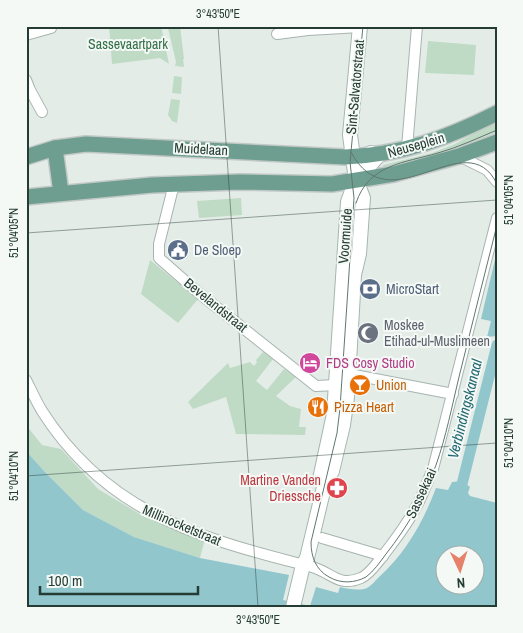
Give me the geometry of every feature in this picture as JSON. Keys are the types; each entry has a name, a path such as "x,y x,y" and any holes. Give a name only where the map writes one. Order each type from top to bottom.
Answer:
{"main road":[{"name":"Neuseplein","path":"378,156 447,136 497,112"},
{"name":"Neuseplein","path":"356,180 388,175 459,156 497,142"},
{"name":"Muidelaan","path":"26,157 55,148 96,144 352,152 378,156"},
{"path":"55,148 61,193"},
{"path":"26,197 152,184 240,182 332,184 356,180"}],"street":[{"path":"26,35 51,28 51,26"},
{"name":"Sint-Salvatorstraat","path":"277,34 360,26 350,133 356,180"},
{"path":"407,148 417,26"},
{"path":"26,80 42,112"},
{"name":"Neuseplein","path":"356,180 378,156"},
{"name":"Neuseplein","path":"459,156 487,170 497,182"},
{"name":"Voormuide","path":"293,607 303,568 302,557 332,430 341,377 348,202 356,180"},
{"name":"Bevelandstraat","path":"174,184 160,244 159,258 200,294 316,386 341,377"},
{"name":"Sassekaai","path":"303,568 316,568 339,580 354,580 369,572 400,534 420,500 435,462 497,218"},
{"path":"341,377 453,394"},
{"name":"Millinocketstraat","path":"26,380 41,410 61,438 93,473 120,495 155,516 213,540 303,568"},
{"path":"322,538 383,556"}],"green space":[{"name":"Sassevaartpark","path":"109,26 161,26 169,64 160,58 112,64"},
{"path":"170,26 180,26 184,67 175,66 176,62 168,28"},
{"path":"428,41 476,45 474,75 425,73"},
{"path":"174,76 182,77 181,94 172,93"},
{"path":"171,99 180,100 177,123 172,121 168,115"},
{"path":"496,121 497,132 433,157 383,169 383,165 432,153 455,144"},
{"path":"241,198 242,215 199,218 197,201"},
{"path":"150,260 198,299 178,323 141,294"},
{"path":"263,352 273,359 256,381 267,390 284,369 296,377 276,396 290,406 301,409 299,427 306,427 305,435 236,434 226,397 193,409 188,402 228,363 230,368 250,362 254,366 257,362 256,360"},
{"path":"26,425 42,445 61,449 98,489 143,516 205,539 200,558 134,537 83,510 26,451"}],"water":[{"path":"497,251 497,336 487,337 491,321 481,319"},
{"path":"26,451 83,510 134,537 200,558 289,575 283,600 310,606 316,587 338,593 340,587 361,589 371,585 405,548 419,525 436,488 448,490 452,482 462,481 470,487 468,493 470,496 497,503 497,607 26,607"}],"waterway":[{"name":"Verbindingskanaal","path":"459,496 497,345"}],"tram line":[{"path":"363,26 350,162 354,198 340,408 337,433 311,542 313,558 318,567 324,574 334,579 343,582 357,581 372,572 401,533 426,489 446,432 497,225"},
{"path":"356,203 362,190 370,180 389,167 453,148 497,130"},
{"path":"351,152 367,172 386,180 406,178 447,166 467,163 483,167 497,184"}],"place":[{"name":"De Sloep","path":"178,250"},
{"name":"MicroStart","path":"370,289"},
{"name":"Moskee Etihad-ul-Muslimeen","path":"368,333"},
{"name":"FDS Cosy Studio","path":"310,363"},
{"name":"Union","path":"360,385"},
{"name":"Pizza Heart","path":"318,407"},
{"name":"Martine Vanden Driessche","path":"337,488"}]}
